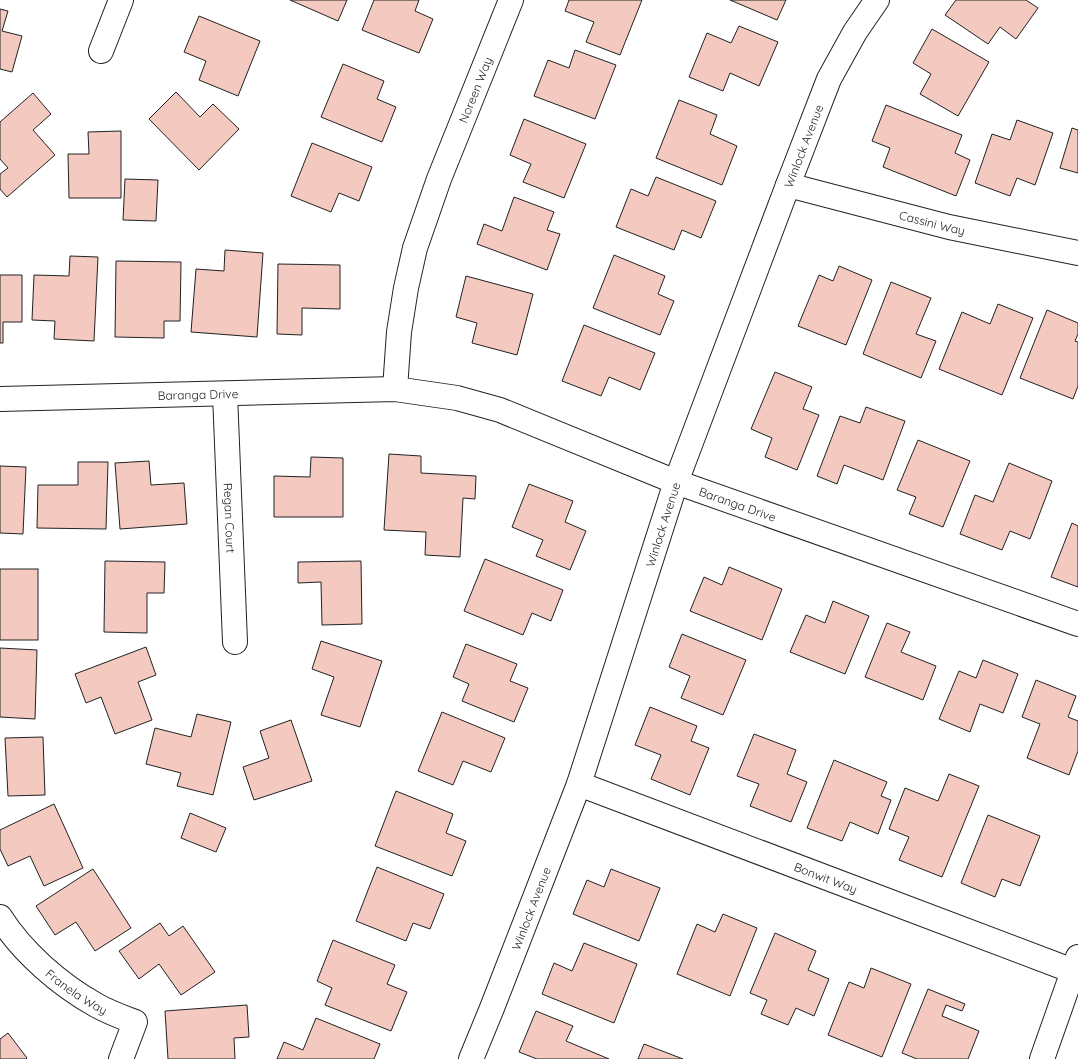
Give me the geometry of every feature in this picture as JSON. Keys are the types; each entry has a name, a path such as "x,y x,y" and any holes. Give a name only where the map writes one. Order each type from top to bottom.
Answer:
{"street":[{"path":"101,51 121,0"},
{"name":"Noreen Way","path":"395,389 399,332 414,248 439,179 511,0"},
{"name":"Winlock Avenue","path":"471,1059 578,784 676,482 788,185 829,80 855,32 877,0"},
{"name":"Cassini Way","path":"788,185 950,227 1078,253"},
{"name":"Baranga Drive","path":"0,399 395,389 457,398 500,410 676,482 1078,624"},
{"name":"Regan Court","path":"225,394 235,642"},
{"name":"Bonwit Way","path":"578,784 1076,964"},
{"name":"Franela Way","path":"0,917 32,956 63,983 97,1005 135,1022 121,1059"},
{"path":"1042,1059 1076,964"}],"building":[{"path":"290,0 347,0 338,21"},
{"path":"374,0 419,0 415,11 433,19 419,53 362,30"},
{"path":"569,0 642,0 620,55 586,42 594,22 565,11"},
{"path":"730,0 786,0 777,20"},
{"path":"956,0 1026,0 1038,8 1016,39 1000,27 988,44 945,15"},
{"path":"0,9 8,11 2,31 22,36 12,72 0,69"},
{"path":"199,16 260,41 238,96 199,80 206,61 184,52"},
{"path":"739,26 778,42 759,86 730,73 723,91 689,77 707,33 731,43"},
{"path":"932,29 989,62 958,116 920,94 931,74 913,63"},
{"path":"575,50 616,65 595,119 534,96 548,60 569,68"},
{"path":"343,64 384,81 377,99 396,107 382,142 321,117"},
{"path":"176,92 200,117 213,104 239,129 199,170 149,119"},
{"path":"33,93 51,114 33,130 55,155 7,197 0,189 0,174 8,168 0,159 0,122"},
{"path":"679,100 717,115 710,134 737,146 722,185 656,158"},
{"path":"886,105 962,135 955,153 970,160 956,196 883,167 890,148 872,141"},
{"path":"524,119 586,144 564,198 523,182 531,164 510,155"},
{"path":"1017,120 1053,133 1035,185 1017,178 1010,196 975,183 992,134 1010,140"},
{"path":"1072,128 1078,130 1078,173 1060,168"},
{"path":"121,131 121,198 69,198 68,154 89,154 88,132"},
{"path":"312,143 372,167 359,201 339,193 331,212 291,196"},
{"path":"656,177 716,201 701,238 682,230 674,250 616,227 631,189 648,196"},
{"path":"125,179 158,180 156,221 123,220"},
{"path":"514,197 554,212 547,230 560,234 547,270 477,244 484,224 502,231"},
{"path":"225,250 263,253 257,337 191,332 196,269 224,271"},
{"path":"614,255 665,276 658,294 674,301 660,335 593,308"},
{"path":"70,256 98,257 94,341 54,339 55,321 32,320 34,275 69,276"},
{"path":"116,261 181,262 180,321 164,321 164,338 115,337"},
{"path":"278,264 340,265 340,309 302,308 302,335 277,334"},
{"path":"839,266 872,280 846,345 798,326 819,275 833,281"},
{"path":"0,275 22,275 22,322 3,322 3,343 0,343"},
{"path":"466,276 533,294 517,355 472,343 477,323 456,317"},
{"path":"891,282 931,298 916,334 936,341 921,378 863,354"},
{"path":"998,304 1033,318 1002,395 939,369 962,312 990,324"},
{"path":"1047,310 1078,323 1078,334 1075,341 1078,342 1078,386 1073,399 1020,378"},
{"path":"584,325 655,353 640,390 609,377 601,396 562,381"},
{"path":"775,372 812,387 803,409 819,415 797,470 765,457 772,438 751,429"},
{"path":"866,407 905,421 883,480 844,465 837,484 817,476 840,416 860,423"},
{"path":"918,440 970,461 943,527 909,514 916,497 897,490"},
{"path":"389,454 421,456 421,473 476,476 475,499 463,498 460,557 425,555 426,532 384,530"},
{"path":"311,457 343,458 343,517 274,517 274,476 310,477"},
{"path":"149,461 151,485 184,483 187,524 120,529 115,463"},
{"path":"78,462 108,462 106,529 37,528 38,485 78,485"},
{"path":"1009,463 1052,481 1030,539 1010,531 1002,550 960,534 975,495 993,502"},
{"path":"0,466 26,467 23,534 0,533"},
{"path":"529,484 573,501 565,522 586,531 570,570 536,556 543,540 512,527"},
{"path":"1072,523 1078,526 1078,587 1051,577"},
{"path":"485,559 563,590 551,621 532,613 523,635 464,611"},
{"path":"105,561 165,562 164,593 147,593 147,633 104,632"},
{"path":"361,561 362,624 322,625 321,582 298,583 298,562"},
{"path":"729,567 782,589 762,640 690,611 704,577 722,585"},
{"path":"0,569 38,569 38,640 0,640"},
{"path":"833,601 869,616 845,674 790,652 806,615 825,623"},
{"path":"887,623 910,632 901,652 936,666 923,700 865,677"},
{"path":"682,634 746,660 723,715 681,698 690,676 669,667"},
{"path":"321,641 382,661 360,727 321,715 334,677 312,669"},
{"path":"466,644 517,664 510,681 528,688 514,722 462,701 469,684 453,677"},
{"path":"146,647 156,675 138,682 152,720 115,734 101,697 86,703 75,674"},
{"path":"0,648 37,650 35,719 0,717"},
{"path":"983,660 1018,674 1003,713 980,704 970,732 939,719 959,671 976,678"},
{"path":"1036,680 1076,696 1068,717 1078,721 1078,751 1069,775 1027,758 1040,724 1022,717"},
{"path":"650,707 697,726 691,741 709,748 690,795 651,779 661,755 635,745"},
{"path":"442,712 505,738 491,772 463,761 453,785 418,771"},
{"path":"197,714 231,722 213,795 177,786 181,773 146,764 155,728 191,737"},
{"path":"291,720 312,781 254,800 243,767 269,758 260,731"},
{"path":"754,734 796,750 787,774 807,782 791,822 750,806 759,784 737,776"},
{"path":"43,737 45,795 8,796 5,738"},
{"path":"834,760 887,782 881,796 891,800 878,834 850,822 842,841 807,828"},
{"path":"949,774 979,786 942,877 899,860 909,837 889,829 905,788 938,801"},
{"path":"396,791 453,814 446,833 466,841 452,876 375,846"},
{"path":"54,804 83,868 44,886 30,856 8,866 0,849 0,830"},
{"path":"190,813 226,828 216,852 181,838"},
{"path":"988,815 1040,836 1020,886 1002,879 995,897 961,883"},
{"path":"377,867 444,894 430,929 413,923 406,941 356,921"},
{"path":"93,869 131,928 95,951 76,922 55,935 36,906"},
{"path":"611,869 660,888 639,941 573,914 587,880 604,887"},
{"path":"723,914 757,928 730,996 677,974 697,924 715,932"},
{"path":"160,923 169,936 183,926 215,972 181,995 159,964 139,979 119,951"},
{"path":"775,933 816,951 808,970 829,979 814,1016 796,1008 788,1025 761,1014 767,1000 750,993"},
{"path":"333,940 395,965 387,984 407,992 391,1031 325,1005 332,988 317,981"},
{"path":"584,943 637,964 614,1023 542,994 554,963 572,971"},
{"path":"871,968 911,984 882,1057 828,1035 849,982 864,988"},
{"path":"928,989 965,1004 962,1011 946,1005 942,1016 979,1031 968,1059 917,1059 902,1053"},
{"path":"247,1005 249,1037 234,1038 235,1059 168,1059 165,1011"},
{"path":"536,1011 573,1026 566,1041 609,1059 537,1059 519,1052"},
{"path":"316,1018 380,1044 374,1059 277,1059 284,1042 303,1050"},
{"path":"8,1033 26,1059 0,1059 0,1039"},
{"path":"644,1044 683,1059 638,1059"}]}
